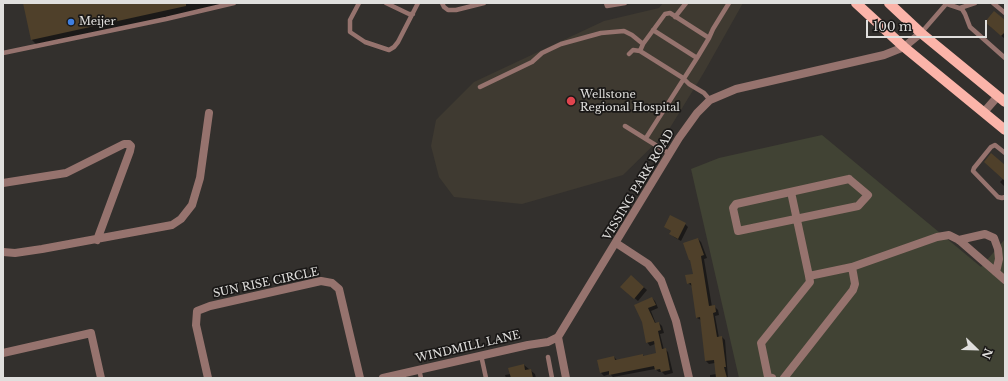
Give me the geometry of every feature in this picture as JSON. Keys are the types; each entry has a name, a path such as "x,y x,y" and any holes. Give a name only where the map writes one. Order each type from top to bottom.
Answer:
{"main road":[{"path":"856,3 904,47 1005,130"},
{"path":"889,3 921,33 1001,99"}],"street":[{"name":"VISSING PARK ROAD","path":"558,338 679,138 697,113 710,100 736,89 877,57 904,47 921,33"},
{"path":"984,112 1001,99"},
{"path":"3,252 15,253 97,240 172,225 181,219 192,205 200,178 209,113"},
{"path":"3,183 66,173 124,144 129,144 131,146 130,151 97,240"},
{"path":"849,179 868,195 858,206 738,231 733,208 736,204 791,192 849,179"},
{"path":"772,378 768,377 761,343 810,282 791,192"},
{"path":"958,240 985,234 994,238 998,249 999,259 996,272"},
{"path":"809,276 852,267 937,237 950,235 1005,280"},
{"path":"616,243 648,264 661,280 676,321 689,378"},
{"path":"784,378 852,290 855,284 852,267"},
{"name":"SUN RISE CIRCLE","path":"208,378 196,325 197,311 210,306 321,281 332,283 339,289 360,378"},
{"path":"3,353 91,333 101,378"},
{"path":"558,338 566,378"},
{"name":"WINDMILL LANE","path":"383,378 528,344 548,342 558,338"}],"lane":[{"path":"3,53 166,19 234,3"},
{"path":"359,3 350,20 350,32 365,42 389,50 398,42 418,3"},
{"path":"386,3 409,14 413,14"},
{"path":"442,3 448,10 456,10 484,3"},
{"path":"606,3 607,6 625,3"},
{"path":"676,17 686,3"},
{"path":"646,138 697,58 729,3"},
{"path":"960,8 975,3"},
{"path":"993,3 1005,13"},
{"path":"921,33 947,4 960,8 966,14 970,27 1005,58"},
{"path":"640,51 643,44 664,14 670,13 709,38"},
{"path":"653,30 697,58"},
{"path":"480,87 532,62 542,53 561,44 594,35 624,31 632,35 643,44"},
{"path":"629,54 634,50 640,51 683,78 689,84 704,92 710,100"},
{"path":"625,126 670,154"},
{"path":"1005,153 995,145 991,147 974,168 974,171 998,197 1005,197"},
{"path":"481,355 486,378"},
{"path":"548,357 552,378"},
{"path":"419,369 421,378"}],"shaded area":[{"name":"Wellstone Regional Hospital","path":"663,3 743,3 703,74 668,131 623,175 522,204 454,197 439,177 431,146 436,120 474,82 604,21 659,8"}],"green space":[{"path":"822,135 981,267 1005,239 1005,378 739,378 691,169 719,158"}],"building":[{"name":"Meijer","path":"23,3 186,3 186,6 31,40"},
{"path":"994,11 1005,20 1005,32 1001,36 985,22"},
{"path":"991,153 1005,165 1005,181 984,162"},
{"path":"670,215 686,223 678,239 669,234 671,231 664,227"},
{"path":"698,238 704,255 701,256 709,306 715,305 716,312 713,313 717,337 722,336 726,367 724,367 727,378 716,378 714,360 705,361 700,317 696,318 691,283 687,284 685,275 693,274 690,260 683,243"},
{"path":"631,275 644,287 634,299 620,287"},
{"path":"652,297 656,305 648,308 655,323 659,322 661,330 658,331 662,349 666,348 670,370 661,372 660,369 655,370 654,366 609,375 609,371 600,373 597,360 614,356 615,360 643,354 643,356 656,353 654,341 646,343 642,322 634,305"},
{"path":"524,364 525,370 531,369 533,378 511,378 508,368"}],"place":[{"name":"Meijer","path":"71,22"},
{"name":"Wellstone Regional Hospital","path":"571,101"}]}
